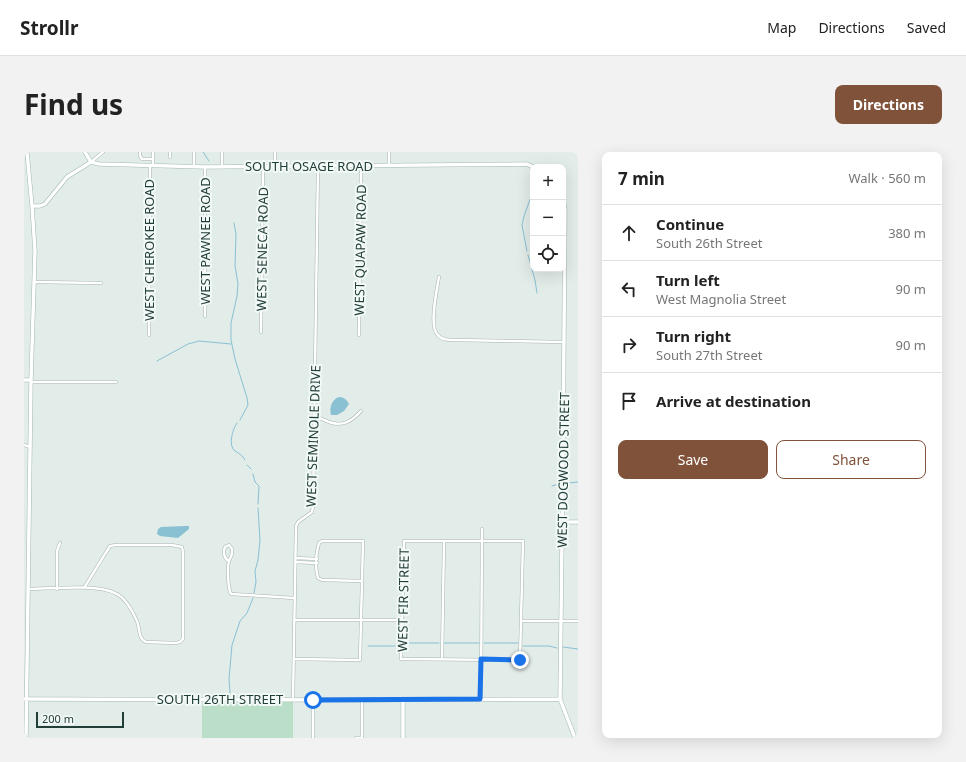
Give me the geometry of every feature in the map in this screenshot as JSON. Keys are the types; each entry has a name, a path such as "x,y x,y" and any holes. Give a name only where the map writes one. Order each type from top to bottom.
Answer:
{"street":[{"path":"26,738 28,589 27,514 31,448 31,381 35,251 27,152"},
{"path":"85,152 91,162"},
{"path":"32,206 40,206 44,204 67,177 91,162 103,152"},
{"path":"140,152 142,159 153,159"},
{"name":"WEST CHEROKEE ROAD","path":"149,335 153,152"},
{"path":"170,152 170,157"},
{"path":"194,152 194,167"},
{"path":"222,152 222,166"},
{"path":"275,152 276,167"},
{"path":"388,152 388,165"},
{"name":"SOUTH OSAGE ROAD","path":"91,162 99,164 194,167 527,164 530,166"},
{"name":"WEST SEMINOLE DRIVE","path":"293,699 296,526 298,522 312,512 313,506 318,166"},
{"name":"WEST QUAPAW ROAD","path":"359,335 361,166"},
{"name":"WEST PAWNEE ROAD","path":"205,167 205,316"},
{"name":"WEST SENECA ROAD","path":"261,332 263,167"},
{"name":"WEST DOGWOOD STREET","path":"563,200 565,210 560,699 574,738"},
{"path":"439,277 435,299 434,323 437,334 442,338 455,340 564,342"},
{"path":"34,282 101,283"},
{"path":"24,380 116,382"},
{"path":"314,417 322,417 328,422 336,424 347,423 361,411"},
{"path":"24,445 31,448"},
{"path":"562,522 578,522"},
{"path":"480,699 482,529"},
{"path":"294,659 360,660 361,621 362,581 363,541 322,541 319,543 317,558 318,578 322,580 362,581"},
{"path":"523,541 520,660 442,659 444,542 483,542 523,541"},
{"name":"WEST FIR STREET","path":"442,659 401,659 404,542 444,542"},
{"path":"57,589 57,551 60,543"},
{"path":"28,589 84,588 107,590 118,595 135,615 139,624 142,641 176,643 183,639 182,548 172,545 116,545 108,548 84,588"},
{"path":"229,562 226,560 224,552 225,547 229,546 232,548 233,552 229,562 229,589 231,594 294,598"},
{"path":"296,558 317,558"},
{"path":"296,562 317,563"},
{"path":"295,620 403,620"},
{"path":"521,621 578,621"},
{"name":"SOUTH 26TH STREET","path":"26,699 560,699"},
{"path":"312,738 313,700"},
{"path":"356,738 362,738 362,700"},
{"path":"403,700 403,738"}],"green space":[{"path":"202,702 293,702 293,738 202,738"}],"water":[{"path":"339,397 345,399 349,404 344,411 337,415 331,415 330,410 332,404"},
{"path":"189,526 189,529 178,538 160,536 157,534 158,529 161,527"}],"waterway":[{"path":"203,152 209,161"},
{"path":"527,251 522,225 530,200"},
{"path":"234,223 236,234 235,266 238,284 231,323 231,340 248,405 240,420"},
{"path":"528,255 537,293"},
{"path":"157,361 188,344 199,341 231,344"},
{"path":"237,423 232,434 231,442 233,449 245,460"},
{"path":"247,465 251,469"},
{"path":"253,474 255,482 259,486 258,504"},
{"path":"568,483 578,482"},
{"path":"552,486 559,484"},
{"path":"254,593 256,582 255,571 258,560 260,540 258,508"},
{"path":"230,693 229,679 232,645 240,621 247,613 253,598"},
{"path":"405,643 439,643"},
{"path":"444,643 479,643"},
{"path":"484,643 518,643"},
{"path":"368,646 400,646"},
{"path":"523,646 549,646 557,648"},
{"path":"563,647 578,649"}],"route":[{"path":"313,700 480,699 481,659 520,660"}]}
